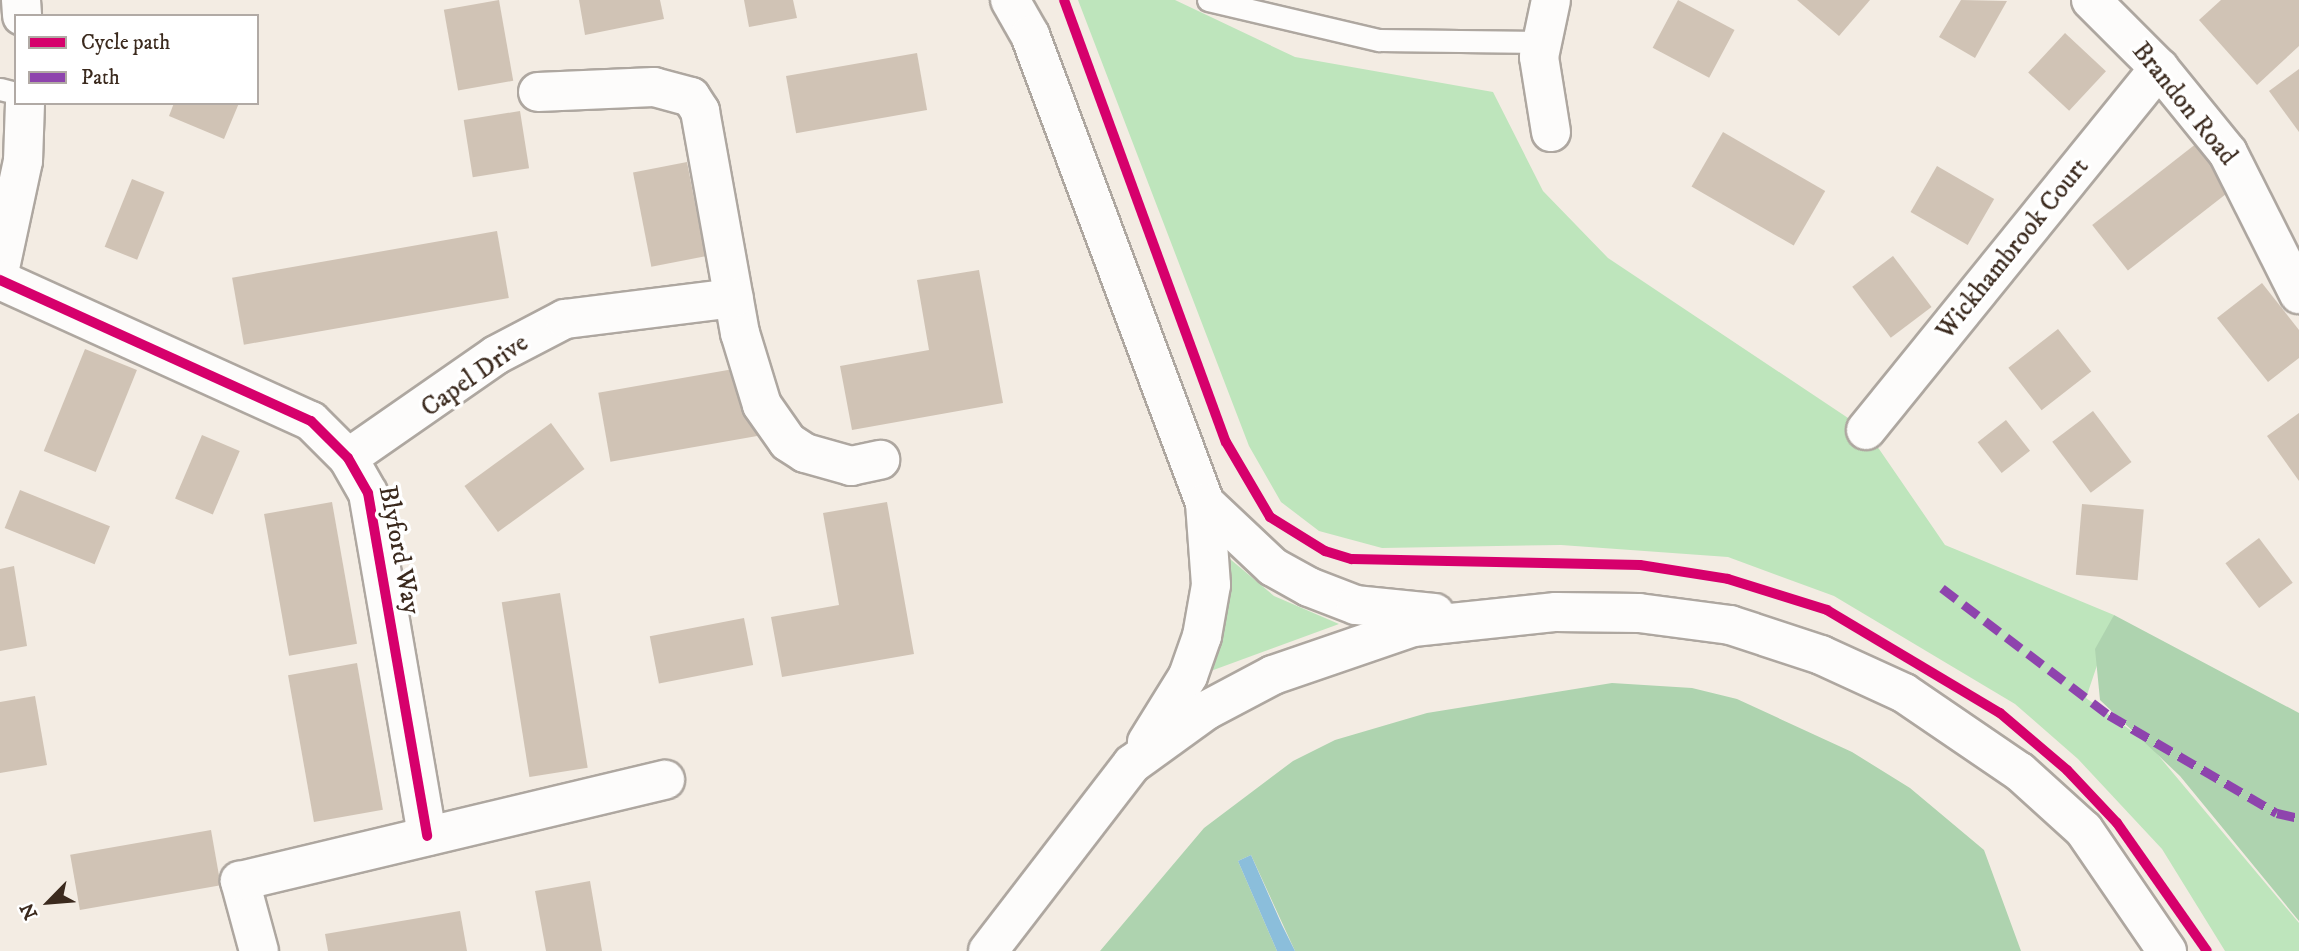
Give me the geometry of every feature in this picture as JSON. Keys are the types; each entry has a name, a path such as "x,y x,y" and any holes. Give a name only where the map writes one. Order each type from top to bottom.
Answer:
{"main road":[{"path":"988,951 1169,712 1202,636 1211,584 1205,503 1029,18 1010,0"},
{"path":"1550,132 1541,95 1541,42 1551,0"},
{"name":"Brandon Road","path":"2091,0 2159,68 2228,153 2287,233 2299,294"},
{"name":"Wickhambrook Court","path":"1866,430 2159,68"},
{"path":"538,92 654,87 691,97 700,111 734,298 753,382 788,442 851,466 880,460"},
{"path":"0,268 23,161 24,105"},
{"name":"Blyford Way","path":"0,280 311,421 348,458 368,493 427,836"},
{"name":"Capel Drive","path":"348,458 496,355 565,319 734,298"},
{"path":"1205,503 1273,567 1309,587 1356,605 1476,617 1639,613 1730,625 1821,654 1905,693 2020,772 2084,830 2167,951"},
{"path":"1132,764 1207,710 1273,675 1413,627 1476,617"},
{"path":"259,951 240,881 666,780"}],"lane":[{"path":"1208,0 1379,40 1541,42"}],"green space":[{"path":"1078,0 1175,0 1295,57 1493,92 1543,191 1608,258 1866,430 1945,545 2114,615 2086,698 2147,742 2299,923 2299,951 2225,951 2162,849 2078,759 2015,704 1834,596 1728,557 1561,545 1382,548 1319,531 1281,502 1249,446"},
{"path":"1230,559 1274,596 1339,624 1208,672 1229,597"},
{"path":"2114,615 2299,713 2299,921 2180,776 2100,700 2095,649"},
{"path":"1612,683 1692,688 1737,699 1852,752 1910,788 1984,850 2021,951 1295,951 1251,855 1238,861 1277,951 1100,951 1204,828 1293,761 1335,740 1427,713"}],"water":[{"path":"1251,855 1295,951 1277,951 1238,861"}],"building":[{"path":"499,0 513,81 458,90 444,10"},
{"path":"579,0 660,0 664,19 585,35"},
{"path":"744,0 793,0 797,18 749,27"},
{"path":"1678,0 1735,30 1709,78 1653,48"},
{"path":"1797,0 1870,0 1839,36"},
{"path":"1961,0 2007,1 1975,58 1939,37"},
{"path":"2221,0 2299,0 2299,46 2257,85 2199,20"},
{"path":"2065,33 2106,71 2069,111 2028,72"},
{"path":"917,53 927,110 796,133 786,76"},
{"path":"2299,69 2299,132 2269,91"},
{"path":"173,105 238,105 224,139 169,116"},
{"path":"520,111 529,168 473,177 464,120"},
{"path":"1723,132 1825,191 1794,246 1692,187"},
{"path":"2197,143 2233,189 2128,271 2092,225"},
{"path":"687,162 705,256 651,267 633,172"},
{"path":"1937,166 1994,199 1968,245 1910,212"},
{"path":"132,179 164,192 137,260 105,247"},
{"path":"497,231 509,298 244,345 232,278"},
{"path":"1893,256 1932,307 1891,338 1852,287"},
{"path":"979,270 1003,403 852,430 840,366 929,350 917,280"},
{"path":"2262,283 2299,330 2299,358 2268,382 2217,318"},
{"path":"2058,329 2091,372 2042,410 2008,368"},
{"path":"85,349 137,370 96,472 44,451"},
{"path":"745,367 757,436 610,462 598,393"},
{"path":"2093,411 2132,462 2091,493 2052,442"},
{"path":"2299,413 2299,481 2267,436"},
{"path":"2006,420 2030,451 2002,473 1978,442"},
{"path":"551,423 585,469 498,532 464,486"},
{"path":"202,435 240,451 213,515 175,499"},
{"path":"20,490 110,526 95,564 5,528"},
{"path":"332,502 357,644 289,656 264,514"},
{"path":"887,502 914,654 782,677 771,617 839,605 823,513"},
{"path":"2082,504 2144,509 2138,580 2076,575"},
{"path":"2259,538 2293,583 2259,608 2225,563"},
{"path":"14,566 27,646 0,651 0,569"},
{"path":"560,593 588,768 529,777 502,602"},
{"path":"744,618 753,665 659,683 650,636"},
{"path":"357,663 383,810 314,822 288,675"},
{"path":"35,696 47,765 0,773 0,702"},
{"path":"211,830 221,885 80,910 70,855"},
{"path":"590,881 602,951 546,951 535,891"},
{"path":"460,911 467,951 328,951 325,934"}],"marked path":[{"path":"1942,588 2109,715 2277,813 2299,818"}],"cycle path":[{"path":"1064,0 1226,442 1270,517 1325,551 1352,559 1640,565 1728,579 1827,610 2000,713 2067,770 2117,823 2207,951"},
{"path":"0,280 311,421 348,458 368,493 427,836"}]}
